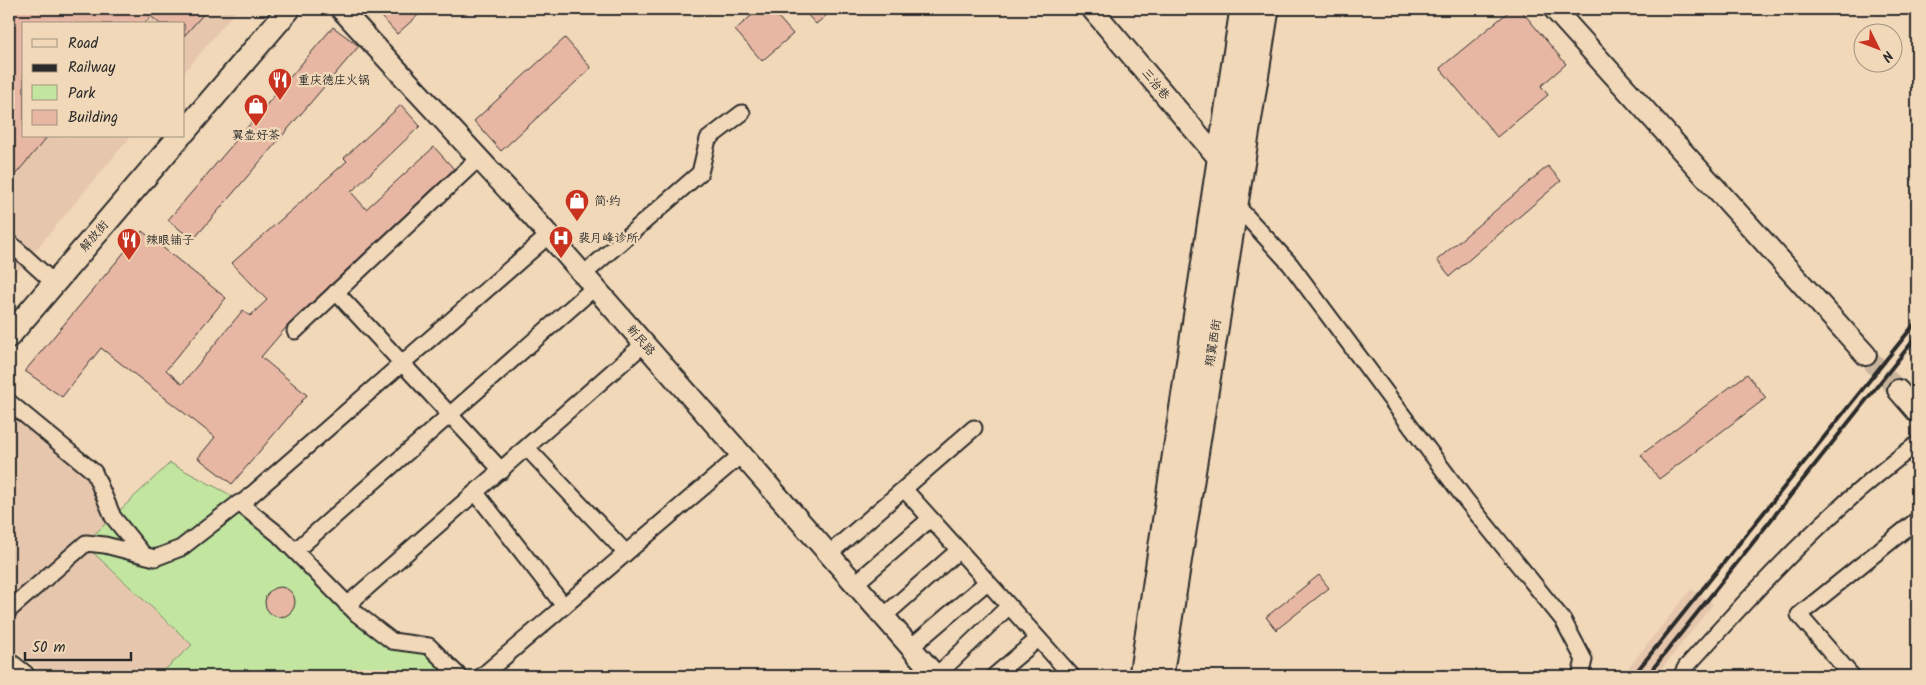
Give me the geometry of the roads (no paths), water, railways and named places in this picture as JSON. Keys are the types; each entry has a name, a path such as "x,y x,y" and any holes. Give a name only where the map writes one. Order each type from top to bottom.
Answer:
{"main road":[{"path":"185,112 273,9"},
{"path":"185,131 289,9"},
{"name":"翔翼西街","path":"1142,676 1243,9"},
{"name":"翔翼西街","path":"1160,676 1266,9"},
{"path":"9,317 50,278 162,138"},
{"name":"解放街","path":"9,336 50,278 178,138"}],"street":[{"name":"新民路","path":"341,9 549,235 936,676"},
{"name":"三治巷","path":"1092,9 1220,160"},
{"path":"1554,9 1866,355"},
{"path":"295,551 450,414 589,281 700,172 708,139 742,113"},
{"path":"295,331 479,158"},
{"path":"1235,204 1290,264 1465,499 1563,620 1584,660 1580,676"},
{"path":"9,610 86,543 105,545 155,558 181,548 239,503 241,504 549,235"},
{"path":"9,242 50,278"},
{"path":"336,292 502,470"},
{"path":"347,605 528,448 644,344"},
{"path":"1898,390 1917,412"},
{"path":"9,402 94,472 113,517 143,554"},
{"path":"830,553 974,428"},
{"path":"1681,676 1686,667 1760,584 1878,473 1917,444"},
{"path":"528,448 626,553"},
{"path":"482,676 742,454"},
{"path":"904,489 1072,676"},
{"path":"476,493 564,606"},
{"path":"241,504 278,534 347,605 392,641 429,646 459,676"},
{"path":"856,583 930,519"},
{"path":"1852,676 1799,615 1917,520"},
{"path":"884,616 959,550"},
{"path":"911,647 987,582"},
{"path":"936,676 1009,606"},
{"path":"994,676 1038,639"}],"tunnel":[{"path":"1866,355 1898,390"}],"railway":[{"path":"1633,676 1917,321"},
{"path":"1647,676 1917,336"}],"place":[{"name":"重庆德庄火锅","path":"280,101"},
{"name":"翼壶好茶","path":"256,127"},
{"name":"简·约","path":"577,222"},
{"name":"裴月峰诊所","path":"561,259"},
{"name":"辣眼铺子","path":"129,261"}]}
